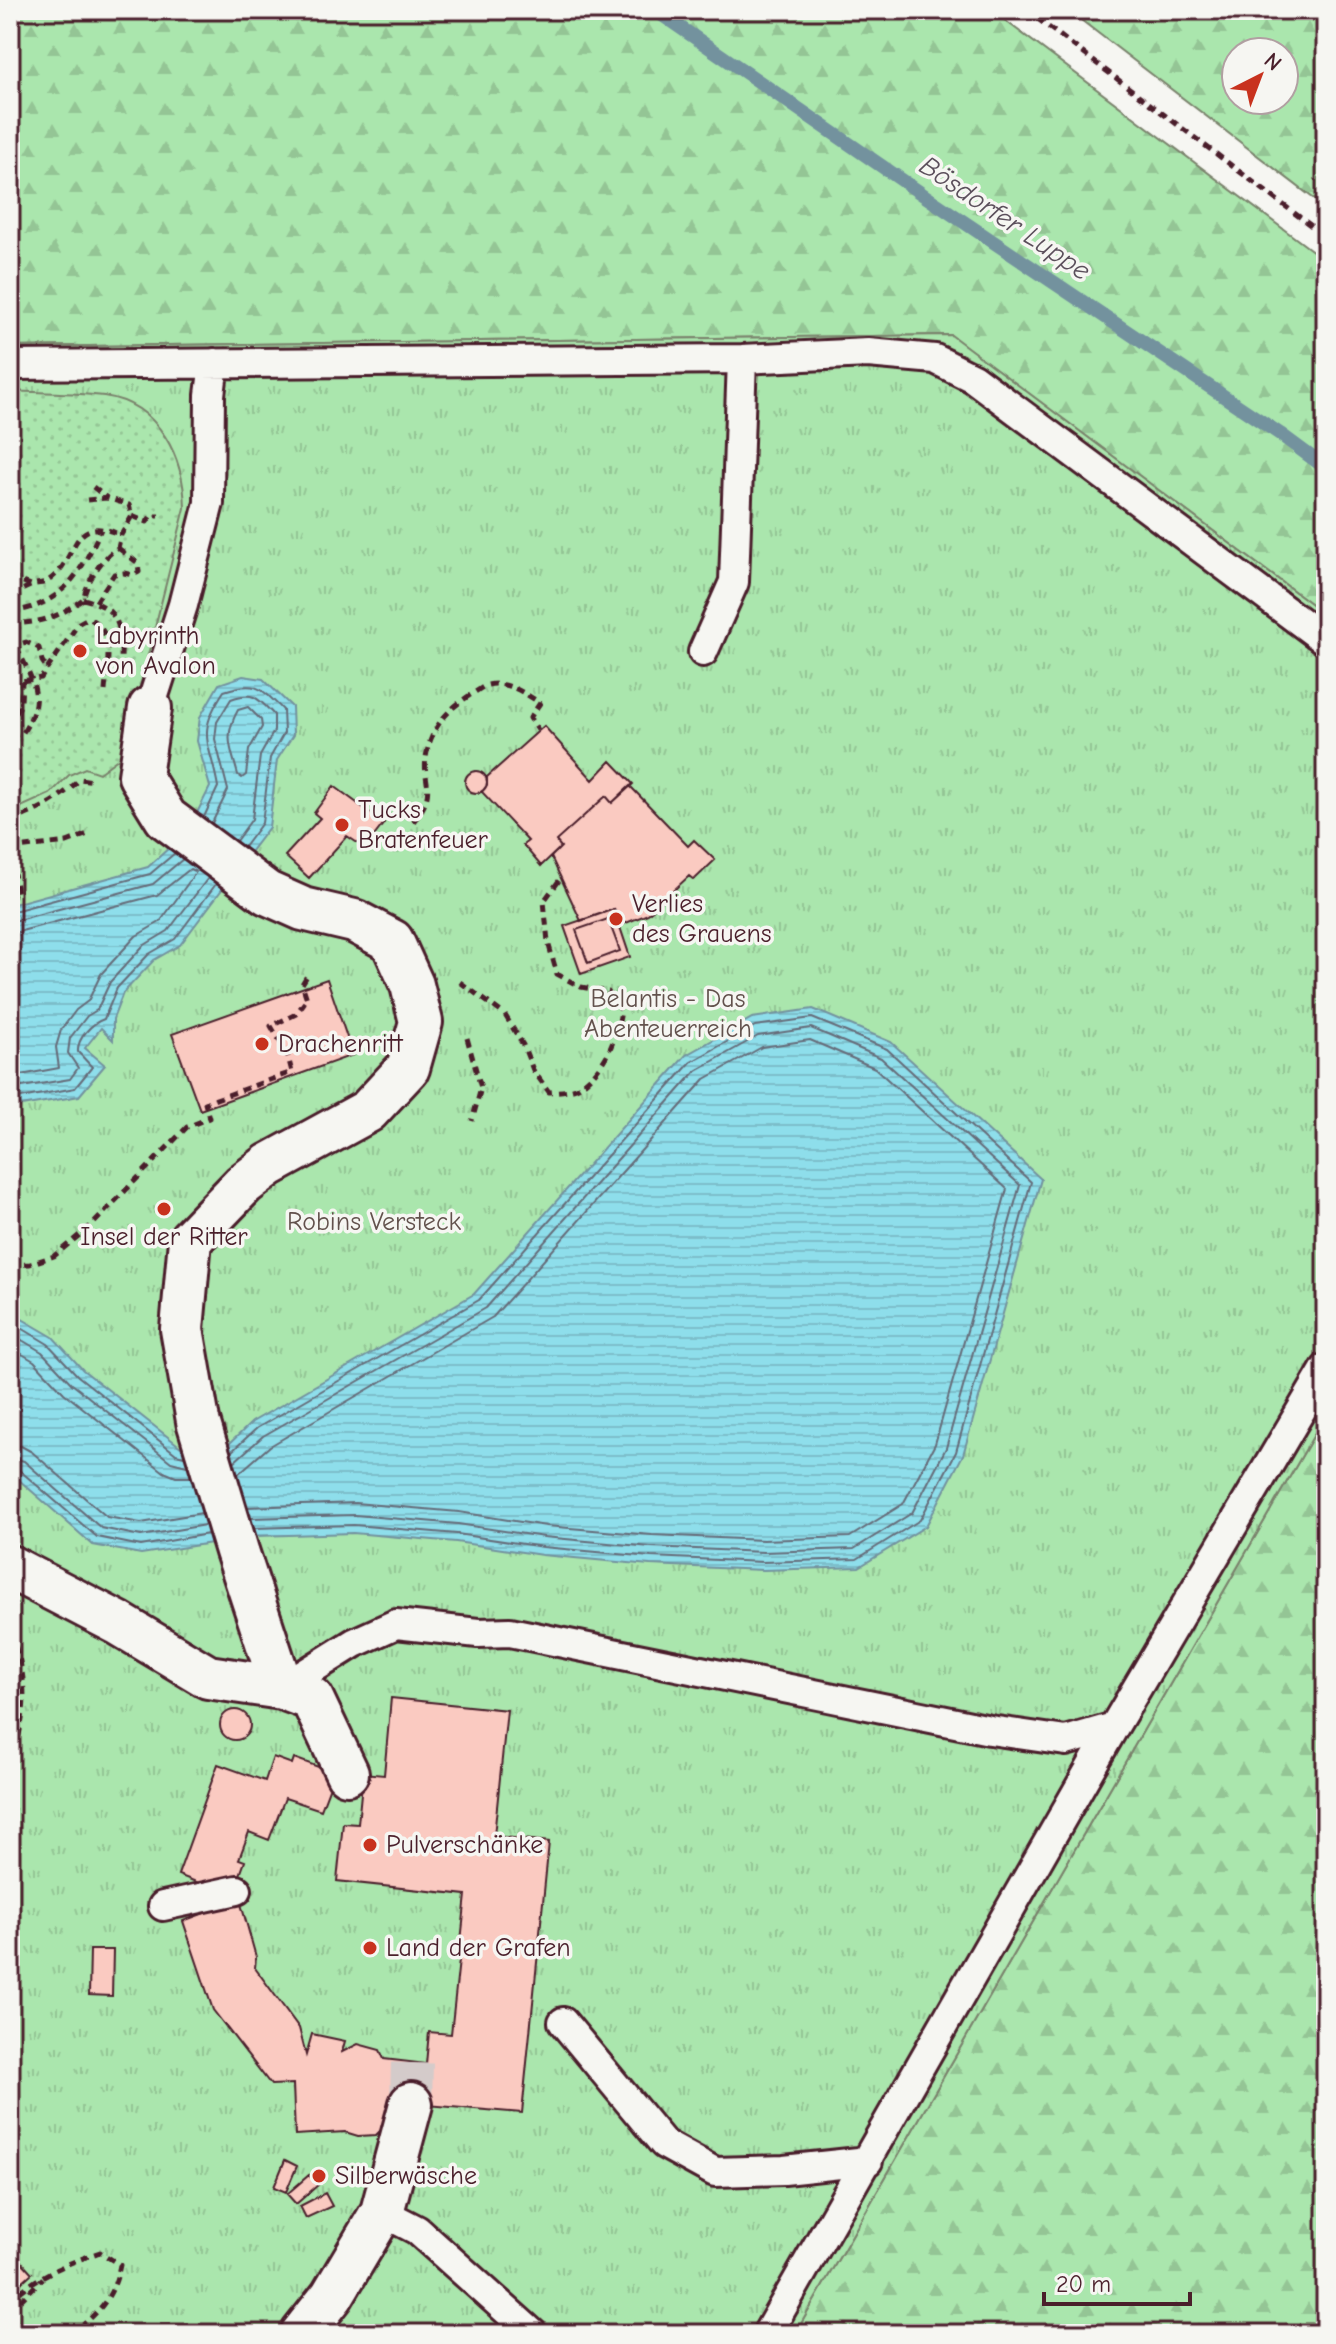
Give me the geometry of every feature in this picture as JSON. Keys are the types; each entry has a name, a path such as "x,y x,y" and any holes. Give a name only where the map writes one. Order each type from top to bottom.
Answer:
{"street":[{"path":"150,708 140,776 166,818 267,893 303,909 354,921 392,941 412,985 421,1022 408,1068 368,1111 269,1165 244,1184 190,1240 182,1329 198,1421 282,1688"},
{"path":"10,1567 118,1623 208,1677 282,1688 312,1699 347,1773"},
{"path":"302,2334 332,2296 382,2212 411,2104"}],"lane":[{"path":"10,365 742,359 868,353 935,359 973,378 1326,641"},
{"path":"703,652 734,582 742,359"},
{"path":"150,708 183,605 209,503 210,395 214,363"},
{"path":"767,2334 1114,1727 1326,1368"},
{"path":"282,1688 354,1643 396,1624 478,1633 510,1632 990,1730 1066,1741 1114,1727"},
{"path":"163,1906 237,1890"},
{"path":"563,2022 664,2144 715,2172 784,2170 868,2161"},
{"path":"382,2212 417,2230 533,2334"}],"path":[{"path":"1026,10 1326,237"},
{"path":"83,599 86,587 107,554 118,548 121,535 132,516 129,505 107,498 93,487"},
{"path":"87,500 107,498"},
{"path":"132,516 147,522 151,516 159,516"},
{"path":"10,594 45,583 58,571 84,532 93,528 109,529 121,535"},
{"path":"10,612 50,601 66,588 79,571 101,529"},
{"path":"10,624 45,621 83,599 96,602 114,574 133,575 139,572 138,563 118,548"},
{"path":"10,577 32,585"},
{"path":"10,677 22,681 41,678 79,623 88,618 100,623 107,634 105,702"},
{"path":"10,736 22,734 35,713 37,688 18,650 20,644 26,642 39,648 48,670"},
{"path":"10,726 21,703 22,681"},
{"path":"413,822 426,806 426,754 439,719 460,702 489,684 516,687 540,703 530,718 538,730"},
{"path":"10,821 32,813 66,793 80,779 95,781"},
{"path":"10,849 67,842 88,834"},
{"path":"10,875 14,874 18,895 10,897"},
{"path":"452,982 461,982 505,1015 523,1045 533,1070 549,1092 578,1088 606,1058 617,1035 621,1010 608,992 581,987 557,974 548,942 544,901 561,878"},
{"path":"10,1265 30,1264 54,1256 93,1224 187,1127 209,1118 205,1103 292,1072 287,1053 271,1026 296,1014 307,999 302,984 308,974"},
{"path":"461,1026 481,1088 472,1121"},
{"path":"10,1633 19,1653 26,1694 23,1721 10,1763"},
{"path":"10,2294 13,2298 30,2282 63,2265 100,2252 120,2265 115,2288 95,2316 72,2334"},
{"path":"10,2311 44,2277"}],"green space":[{"path":"10,10 991,10 1326,261 1326,615 950,335 10,347"},
{"path":"1068,10 1326,10 1326,208"},
{"name":"Belantis - Das Abenteuerreich","path":"951,335 1326,615 1326,1414 795,2334 10,2334 10,347"},
{"name":"Labyrinth von Avalon","path":"10,391 104,396 124,401 140,410 154,422 174,453 184,489 185,508 136,703 127,752 99,773 85,768 69,775 50,794 10,812"},
{"path":"1326,1414 1326,2334 795,2334"}],"water":[{"path":"243,676 263,679 292,707 293,735 277,760 269,827 180,945 154,960 123,993 113,1019 113,1040 101,1028 85,1048 105,1065 79,1096 10,1108 10,905 148,867 171,846 196,815 210,787 197,741 200,717 219,684"},
{"path":"813,1009 891,1042 1041,1179 963,1455 926,1526 859,1567 763,1570 650,1565 353,1533 257,1536 141,1554 93,1545 10,1472 10,1312 53,1337 83,1370 182,1448 227,1446 252,1422 474,1294 686,1055 752,1018"}],"building":[{"path":"544,726 593,780 611,761 633,784 612,803 606,796 556,841 561,847 541,866 523,845 528,841 482,792 487,785 487,777"},
{"path":"472,771 480,771 487,782 480,793 472,793 465,786 465,778"},
{"path":"334,786 384,823 365,848 347,836 309,878 285,856 320,818 314,813"},
{"path":"630,786 688,846 694,840 715,860 694,880 689,876 648,914 619,926 614,909 581,921 551,857 561,847 556,841 606,796 612,803"},
{"path":"614,909 630,957 581,974 564,926"},
{"path":"608,919 620,951 588,963 576,930"},
{"name":"Drachenritt","path":"327,979 353,1055 200,1110 172,1034"},
{"path":"391,1698 507,1710 494,1836 549,1842 522,2113 392,2102 387,2124 376,2135 358,2136 345,2132 295,2135 293,2084 271,2085 213,2010 183,1921 229,1904 204,1885 178,1875 218,1764 265,1781 273,1757 292,1764 294,1758 335,1773 321,1810 285,1798 269,1840 249,1832 239,1859 245,1861 236,1886 256,1957 255,1968 299,2028 306,2055 312,2034 345,2041 342,2052 358,2044 380,2050 384,2059 426,2064 429,2032 451,2034 466,1895 337,1881 343,1823 358,1824 363,1773 384,1775"},
{"path":"235,1710 245,1715 250,1725 245,1735 235,1740 225,1735 220,1725 225,1715"},
{"path":"90,1950 113,1950 112,1996 89,1995"},
{"path":"285,2160 297,2166 286,2192 274,2187"},
{"path":"309,2175 318,2185 296,2204 287,2194"},
{"path":"325,2193 332,2206 306,2218 300,2206"},
{"path":"12,2251 32,2273 10,2293 10,2253"}],"waterway":[{"name":"Bösdorfer Luppe","path":"655,10 1326,468"}],"tunnel":[{"path":"411,2104 412,2063"}],"place":[{"name":"Labyrinth von Avalon","path":"80,651"},
{"name":"Tucks Bratenfeuer","path":"342,825"},
{"name":"Verlies des Grauens","path":"616,919"},
{"name":"Drachenritt","path":"262,1044"},
{"name":"Insel der Ritter","path":"164,1209"},
{"name":"Pulverschänke","path":"370,1845"},
{"name":"Land der Grafen","path":"370,1948"},
{"name":"Silberwäsche","path":"319,2176"}],"park label":[{"name":"Robins Versteck","path":"374,1222"}]}
